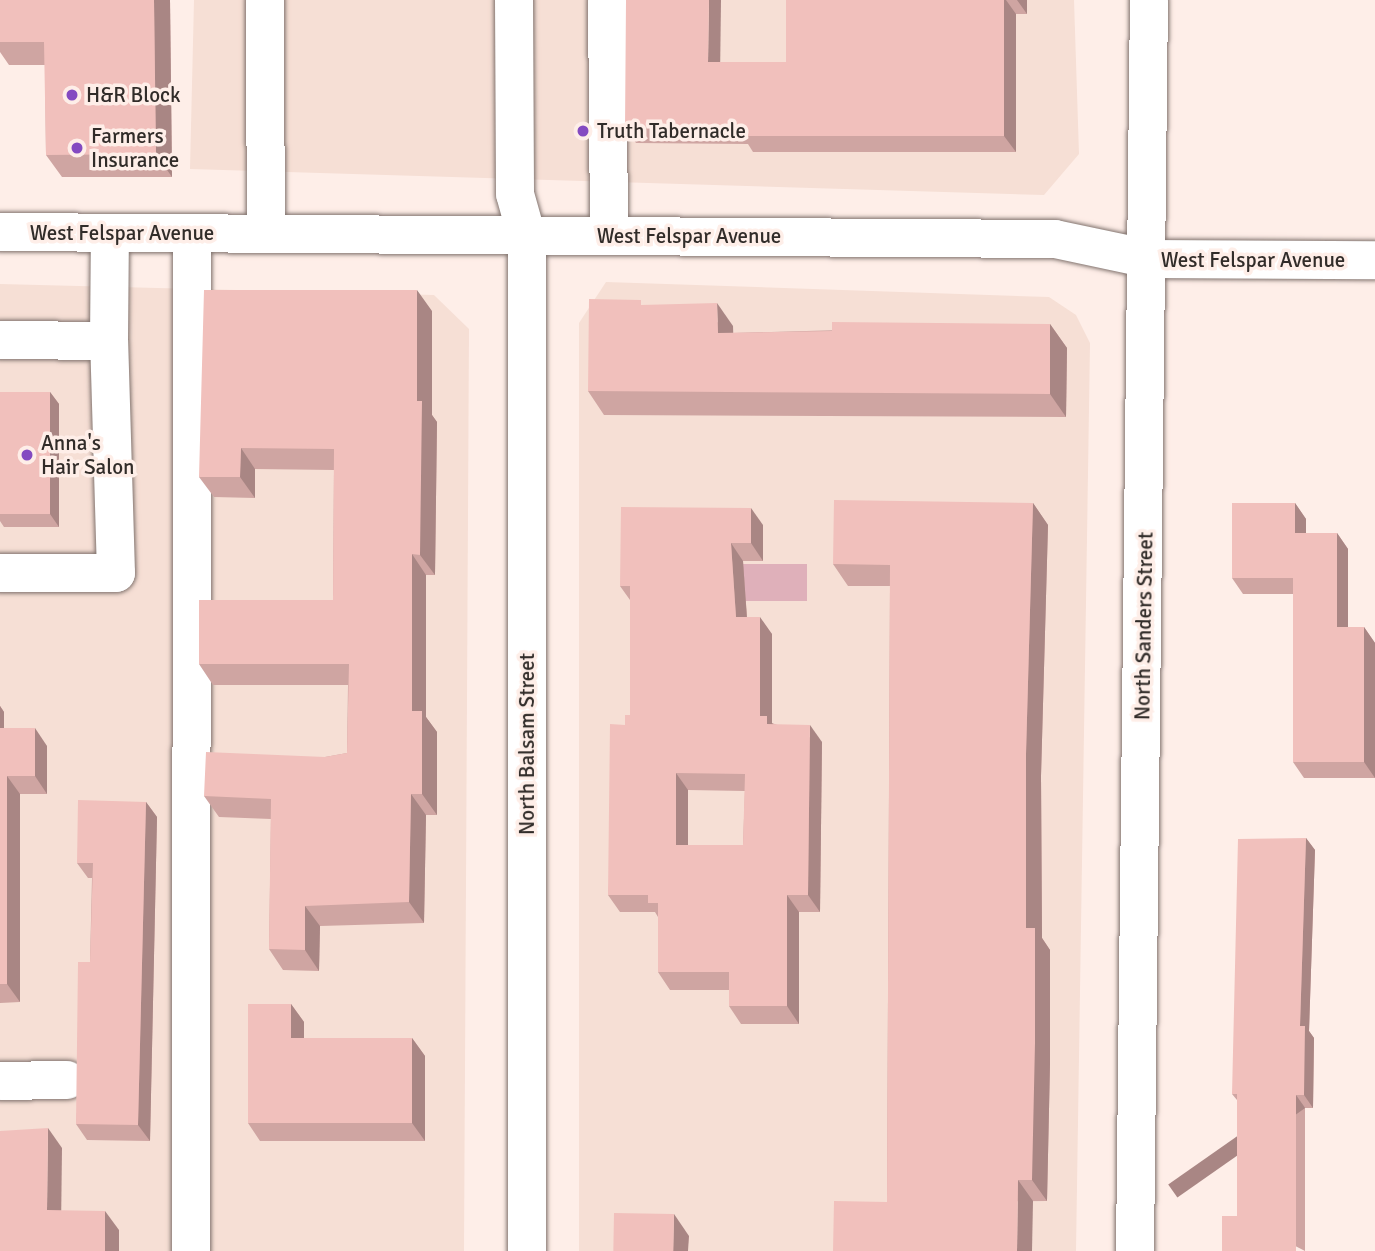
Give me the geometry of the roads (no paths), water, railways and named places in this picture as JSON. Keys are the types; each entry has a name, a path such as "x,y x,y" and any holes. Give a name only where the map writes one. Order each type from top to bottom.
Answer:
{"street":[{"path":"265,0 266,233"},
{"name":"North Balsam Street","path":"514,0 515,194 527,237 527,1251"},
{"path":"607,0 609,236"},
{"name":"North Sanders Street","path":"1135,1251 1149,259 1149,0"},
{"name":"West Felspar Avenue","path":"0,232 1055,239 1149,259 1375,260"},
{"path":"0,573 116,573 109,341 110,233"},
{"path":"191,1251 192,233"},
{"path":"0,341 109,341"},
{"path":"0,1081 67,1080"}],"place":[{"name":"H&R Block","path":"72,95"},
{"name":"Truth Tabernacle","path":"583,131"},
{"name":"Farmers Insurance","path":"77,148"},
{"name":"Anna's Hair Salon","path":"27,455"}]}
